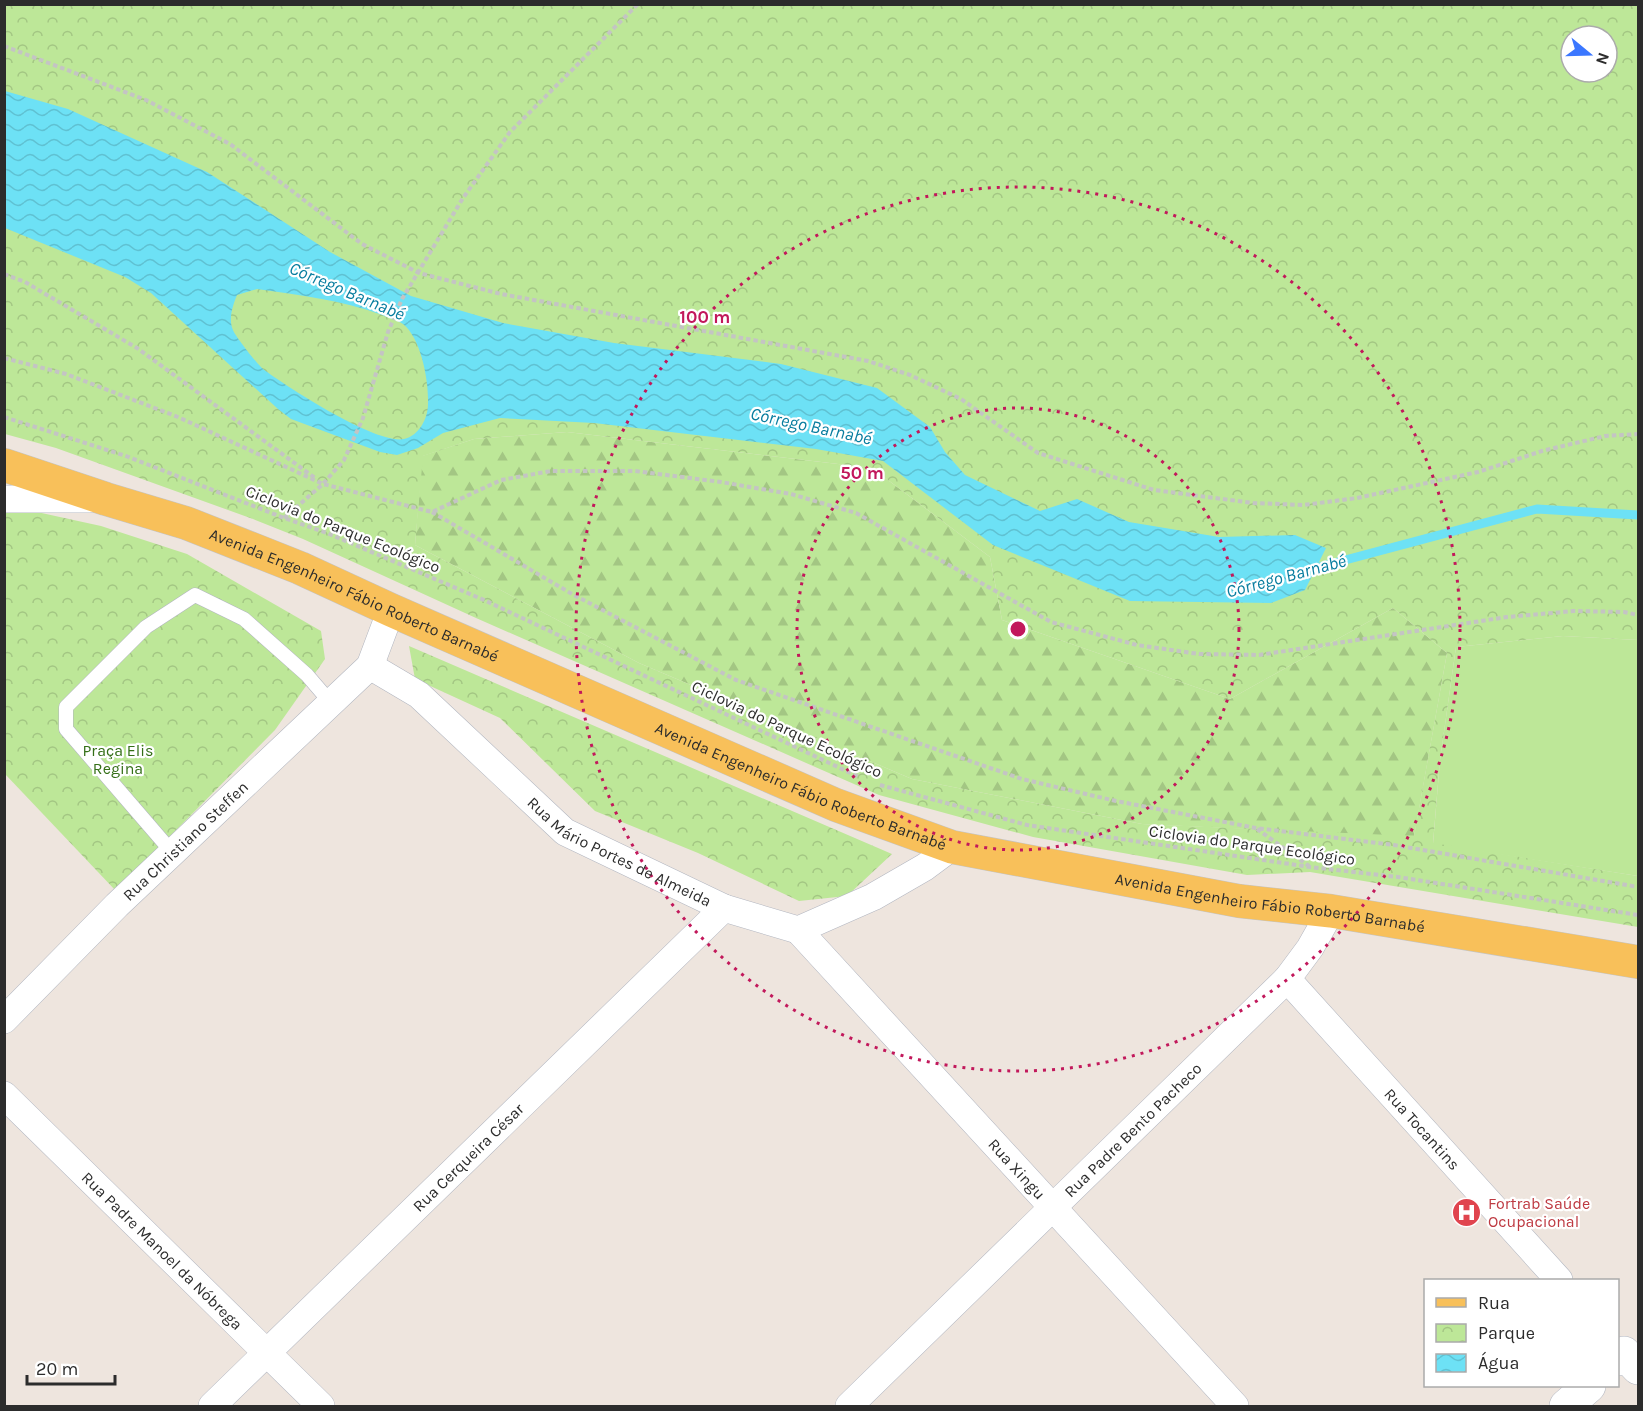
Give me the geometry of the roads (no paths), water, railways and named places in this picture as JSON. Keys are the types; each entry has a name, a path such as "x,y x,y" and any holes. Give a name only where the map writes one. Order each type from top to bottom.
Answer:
{"main road":[{"name":"Avenida Engenheiro Fábio Roberto Barnabé","path":"4,465 186,523 300,567 391,610 836,805 952,847 1239,901 1331,911 1638,962"}],"street":[{"path":"4,499 106,499"},
{"path":"370,666 391,610"},
{"name":"Rua Christiano Steffen","path":"4,1020 117,905 370,666"},
{"name":"Rua Mário Portes de Almeida","path":"370,666 419,695 566,832 724,908 798,930"},
{"path":"798,930 873,897 925,867 952,847"},
{"name":"Rua Cerqueira César","path":"212,1407 724,908"},
{"name":"Rua Padre Bento Pacheco","path":"849,1407 1287,979 1310,948 1331,911"},
{"name":"Rua Xingu","path":"798,930 1235,1407"},
{"name":"Rua Tocantins","path":"1287,979 1557,1279"},
{"name":"Rua Padre Manoel da Nóbrega","path":"4,1095 321,1407"},
{"path":"1566,1407 1588,1387"}],"lane":[{"path":"172,852 66,729 66,707 146,627 195,595 244,618 307,675 331,703"}],"water":[{"path":"5,91 68,109 207,172 330,252 411,296 503,323 614,343 781,364 877,388 930,427 945,452 965,475 1040,511 1077,499 1129,522 1219,537 1295,535 1326,548 1305,590 1271,603 1130,601 993,545 883,461 816,449 594,423 500,418 443,433 418,448 397,455 380,452 291,419 151,293 125,277 5,228","holes":["257,289 352,305 403,324 415,339 423,361 427,384 428,409 418,430 404,439 374,433 332,413 263,369 235,333 231,317 237,295"]}],"waterway":[{"name":"Córrego Barnabé","path":"1304,571 1537,509 1638,515"}],"place":[{"name":"Fortrab Saúde Ocupacional","path":"1467,1212"}],"park label":[{"name":"Praça Elis Regina","path":"118,759"}]}
